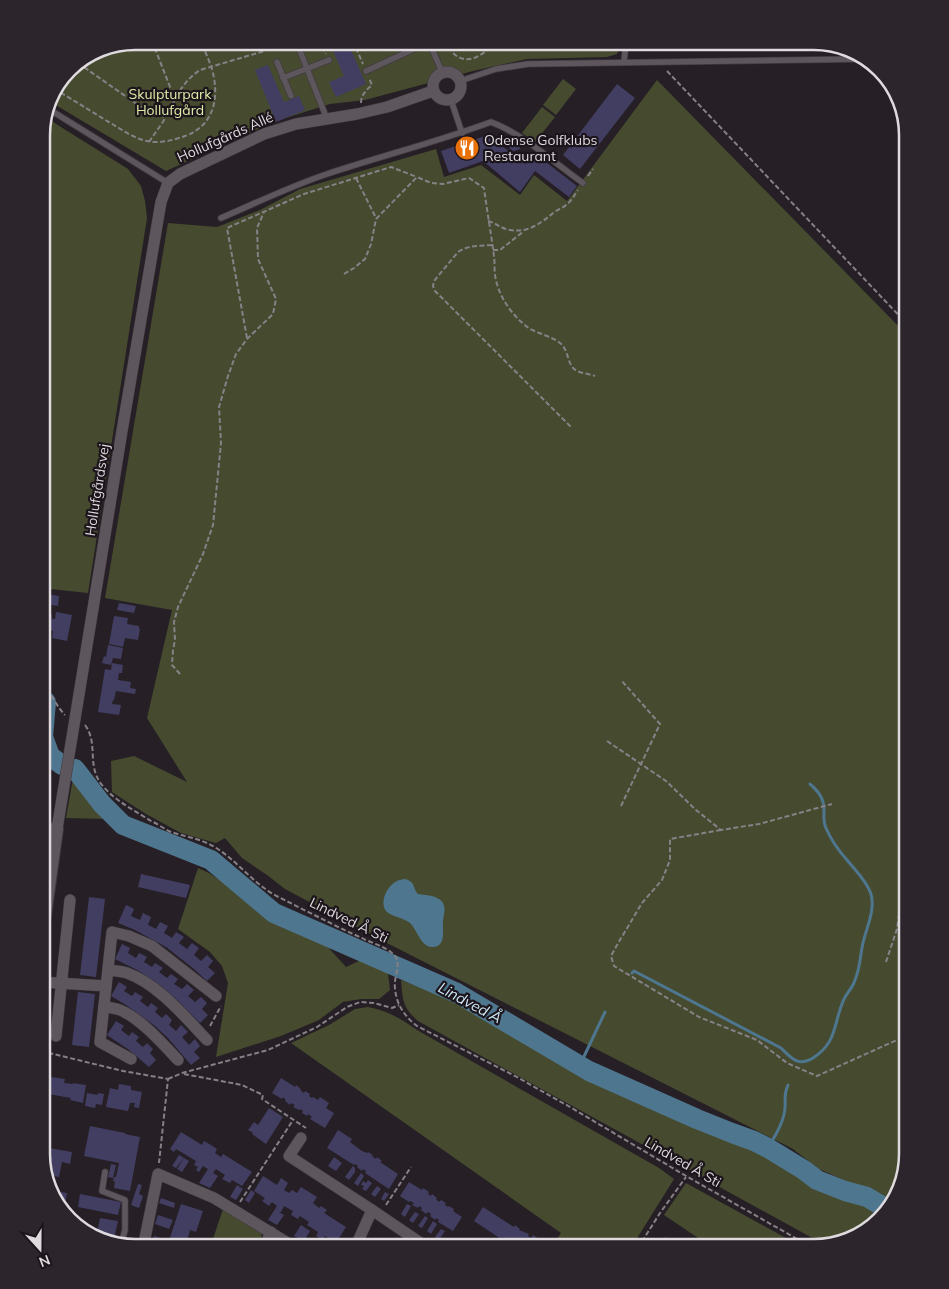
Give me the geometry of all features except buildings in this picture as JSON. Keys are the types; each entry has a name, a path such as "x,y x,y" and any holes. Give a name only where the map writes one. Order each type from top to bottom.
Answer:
{"street":[{"path":"442,72 453,73 460,81 460,92 451,100 438,98 433,91 433,82 438,74 442,72"},
{"name":"Hollufgårds Allé","path":"168,183 180,174 264,134 296,124 387,107 433,91"},
{"name":"Hollufgårdsvej","path":"50,879 161,202 168,183"},
{"path":"50,830 57,829"},
{"path":"56,1036 70,900"},
{"path":"131,1059 100,1042 112,932 129,936 152,946 216,996"},
{"path":"108,970 127,973 146,983 173,1004 205,1038"},
{"path":"50,982 106,986"},
{"path":"104,1006 120,1010 131,1016 178,1060"},
{"path":"302,1138 289,1156 415,1239"},
{"path":"145,1239 158,1174 214,1198 282,1239"},
{"path":"359,1239 372,1210"},
{"path":"268,1239 271,1232"}],"lane":[{"path":"300,50 327,119"},
{"path":"366,71 412,50"},
{"path":"432,50 442,72"},
{"path":"624,62 625,50"},
{"path":"460,81 496,69 528,64 852,59"},
{"path":"284,78 329,60"},
{"path":"277,62 291,96"},
{"path":"451,100 462,132"},
{"path":"53,112 168,183"},
{"path":"221,218 326,174 491,122 506,128 583,183"},
{"path":"105,1172 102,1191 125,1200 125,1230 123,1238"}],"path":[{"path":"156,50 175,98"},
{"path":"61,93 132,136 149,142 162,142 178,138 191,134 202,127 210,117 215,88 211,67 204,50"},
{"path":"149,142 166,117 175,98 193,75 200,70 267,50"},
{"path":"324,50 329,60"},
{"path":"357,50 366,71"},
{"path":"451,50 454,54 469,60 478,58 487,50"},
{"path":"658,62 899,316"},
{"path":"84,67 151,114 166,117"},
{"path":"362,113 361,100 364,91 372,85"},
{"path":"247,339 227,228 304,194 391,167 432,183 443,184 469,178 484,188 495,274 505,304 527,327 562,344 566,350 571,367 577,372 595,376"},
{"path":"488,221 508,230 519,231 541,224 558,209 567,205 593,169"},
{"path":"344,274 365,259 371,244 376,219 417,177"},
{"path":"356,178 376,219"},
{"path":"180,674 172,665 174,622 178,607 203,554 213,525 220,443 219,407 236,354 247,339 273,314 276,299 258,259 257,228 264,212"},
{"path":"493,250 500,250 526,229"},
{"path":"492,245 475,246 458,252 434,281 435,291 572,428"},
{"path":"621,680 660,724 621,806"},
{"name":"Lindved Å Sti","path":"50,692 57,706 65,715 82,722 90,733 94,768 98,778 106,789 125,805 170,832 205,842 214,847 273,894 339,928 392,952 398,959 394,980 400,1005 408,1019 417,1026 515,1076 797,1239"},
{"path":"607,741 666,782 721,830"},
{"path":"832,804 760,824 670,838 670,860 662,880 642,903 611,956 614,966 699,1017 757,1040 787,1063 817,1076 899,1039"},
{"path":"886,962 897,929 899,915"},
{"path":"205,1038 221,1007 216,996"},
{"path":"50,1053 123,1071 168,1079 182,1073 268,1050 317,1027 346,1007 360,1002 374,1003 392,1008 400,1005"},
{"path":"182,1073 242,1085 263,1095 262,1098 307,1128 302,1138"},
{"path":"158,1174 168,1079"},
{"path":"234,1210 294,1119"},
{"path":"386,1205 411,1167"},
{"path":"644,1239 686,1176"}],"green space":[{"name":"Skulpturpark Hollufgård","path":"135,50 618,50 617,54 607,57 527,59 473,71 365,100 330,104 273,122 166,171 56,105 68,83 79,71 102,56"},
{"path":"563,79 576,89 556,115 543,105"},
{"path":"657,80 899,327 899,1154 893,1187 887,1199 819,1169 793,1149 381,940 285,889 242,858 225,838 216,843 181,833 146,814 112,792 111,761 134,756 187,782 147,718 172,610 105,598 168,223 217,227 260,210 300,189 436,149 444,177 481,165 520,195 534,175 567,201"},
{"path":"542,107 555,117 535,142 522,133"},
{"path":"51,121 128,169 141,186 147,218 88,593 50,589"},
{"path":"74,773 107,819 66,818"},
{"path":"198,868 209,873 287,925 327,946 346,967 361,960 388,973 390,990 379,999 343,1002 319,1020 281,1036 216,1057 228,983 222,966 210,952 178,929"},
{"path":"401,980 470,1006 600,1081 663,1109 759,1147 800,1175 835,1195 865,1199 880,1208 866,1221 847,1233 814,1239 418,1021 406,1007"},
{"path":"368,1007 388,1013 659,1168 674,1179 637,1239 557,1239 561,1233 291,1043 329,1025 355,1009"},
{"path":"686,1183 788,1239 700,1239 664,1215"},
{"path":"223,1209 261,1230 262,1239 213,1239"}],"water":[{"path":"405,879 412,883 418,894 435,897 444,905 443,937 437,946 429,947 425,945 410,923 386,911 384,907 384,898 388,890 394,883"}],"waterway":[{"name":"Lindved Å","path":"50,756 62,765"},
{"name":"Lindved Å","path":"75,769 102,804 123,825 211,860 274,913 457,993 589,1071 697,1119 754,1141 804,1170 817,1180 867,1197 881,1206"},
{"path":"632,973 634,971 781,1048 795,1060 808,1061 821,1052 831,1039 844,999 857,975 872,900 864,880 830,837 824,824 822,798 810,784"},
{"path":"580,1065 605,1012"},
{"path":"768,1148 783,1118 785,1094 788,1085"}],"place":[{"name":"Odense Golfklubs Restaurant","path":"467,148"}]}
